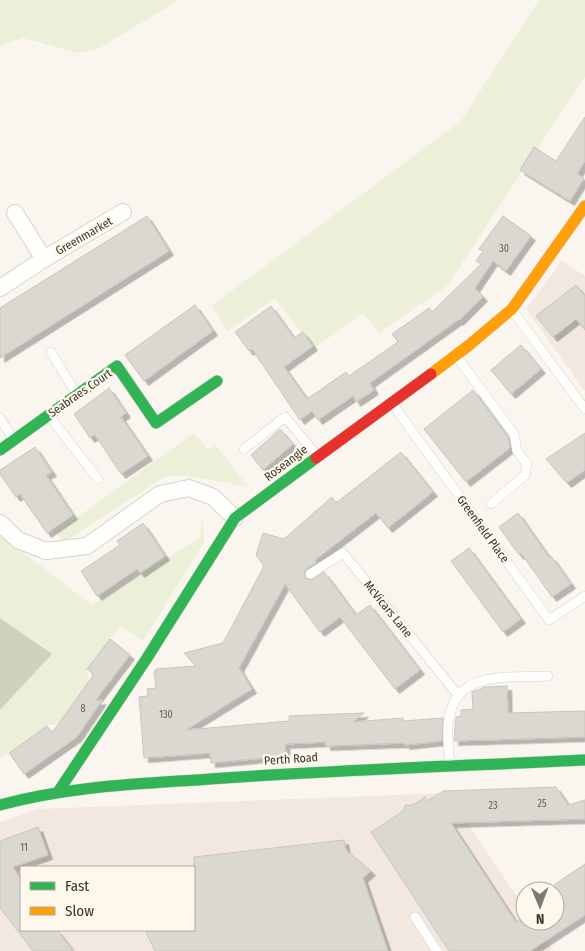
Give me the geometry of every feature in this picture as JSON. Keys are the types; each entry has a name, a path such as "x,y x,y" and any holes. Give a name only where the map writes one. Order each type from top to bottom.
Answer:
{"street":[{"name":"Roseangle","path":"58,792 147,658 235,518 455,355 512,309 585,206"},
{"name":"Greenmarket","path":"0,288 44,259 123,212"},
{"name":"Greenmarket","path":"14,213 44,259"},
{"name":"Seabraes Court","path":"0,450 117,366 156,423 217,380"},
{"path":"0,523 18,540 46,552 87,546 160,494 189,488 213,497 235,518"},
{"name":"Perth Road","path":"0,805 58,792 99,787 310,771 585,760"}],"lane":[{"path":"512,309 585,409"},
{"path":"51,352 77,395"},
{"path":"455,355 514,434 517,451 527,464 525,475 491,504"},
{"name":"Greenfield Place","path":"391,402 549,620 585,596"},
{"path":"49,415 98,479"},
{"path":"244,450 285,417 318,456"},
{"path":"0,418 14,440"},
{"name":"McVicars Lane","path":"310,574 343,553 458,695"},
{"path":"450,765 447,727 450,709 458,695 471,684 484,679 548,676"},
{"path":"415,917 437,951"}],"shaded area":[{"path":"561,260 585,276 585,391 526,309"},
{"path":"447,793 515,893 515,931 541,931 554,951 0,951 0,822 38,809"}],"green space":[{"path":"0,0 179,0 98,49 77,53 23,38 0,47"},
{"path":"539,0 585,0 585,76 447,286 379,333 363,313 313,349 275,298 228,331 211,306 461,121"},
{"path":"194,433 208,450 215,444 248,487 188,476 166,476 63,543 57,532"},
{"path":"203,520 204,542 143,641 120,626 87,668 88,682 59,723 47,726 0,758 0,710 51,654 0,618 0,535 92,605 199,538"},
{"path":"0,618 52,654 0,710"}],"building":[{"path":"585,117 585,161 577,174 584,178 570,201 520,170 534,147 556,161"},
{"path":"147,216 169,251 0,358 0,308"},
{"path":"503,216 531,236 506,271 493,261 475,288 483,297 459,321 370,383 374,390 356,402 353,396 318,420 312,411 300,420 252,349 249,351 235,332 271,306 294,338 303,332 313,346 284,367 307,399 346,372 349,376 398,342 392,334 429,308 432,312 481,264 476,261 483,251 479,249"},
{"path":"576,285 585,296 585,330 576,319 553,337 536,316"},
{"path":"195,305 213,331 144,381 125,355"},
{"path":"521,345 541,369 511,394 491,370"},
{"path":"109,388 126,413 121,417 148,456 121,474 95,435 90,438 74,414"},
{"path":"473,390 508,437 510,448 466,482 424,429"},
{"path":"280,429 293,444 263,470 251,455"},
{"path":"585,433 585,470 567,483 546,459"},
{"path":"35,447 52,472 46,475 73,515 47,533 20,494 16,497 0,474 0,470"},
{"path":"401,452 433,492 388,528 376,513 315,560 317,562 306,569 304,575 307,579 311,580 324,572 356,615 370,605 420,670 395,689 340,617 320,632 285,584 239,668 252,689 186,730 289,721 289,716 364,713 353,722 403,718 403,721 443,718 442,741 405,745 405,743 326,746 326,742 285,744 286,756 211,763 210,753 144,758 139,697 148,696 147,689 156,688 154,672 156,669 196,666 184,653 223,643 264,566 256,555 263,533 284,539 332,497 336,503"},
{"path":"518,513 571,584 552,597 521,553 519,555 499,527"},
{"path":"143,523 165,556 140,573 137,569 97,596 81,571 120,545 117,541"},
{"path":"469,548 521,619 503,632 451,561"},
{"path":"110,639 130,655 95,701 102,700 77,737 24,774 9,753 47,726 52,733 94,674 87,669"},
{"path":"507,686 508,713 585,711 585,737 454,741 456,717 461,716 461,710 473,709 472,692 485,687"},
{"path":"556,787 568,805 585,800 585,819 451,823 515,921 515,931 561,931 530,951 449,951 371,832 402,812 406,805 413,805 425,797 427,801 443,791"},
{"path":"38,827 48,855 13,867 20,878 20,931 58,931 73,951 33,951 0,908 0,841"},
{"path":"344,840 346,850 371,871 363,878 388,951 155,951 145,931 195,931 194,857"},
{"path":"585,864 585,915 565,928 565,881 560,881"}],"traffic: fast":[{"path":"0,450 117,366 156,423 217,381"},
{"path":"58,792 147,658 235,518 316,458"},
{"path":"0,805 52,794 131,784 304,773 585,760"}],"traffic: slow":[{"path":"431,374 512,309 585,206"}],"traffic: jam":[{"path":"316,458 431,374"}]}
